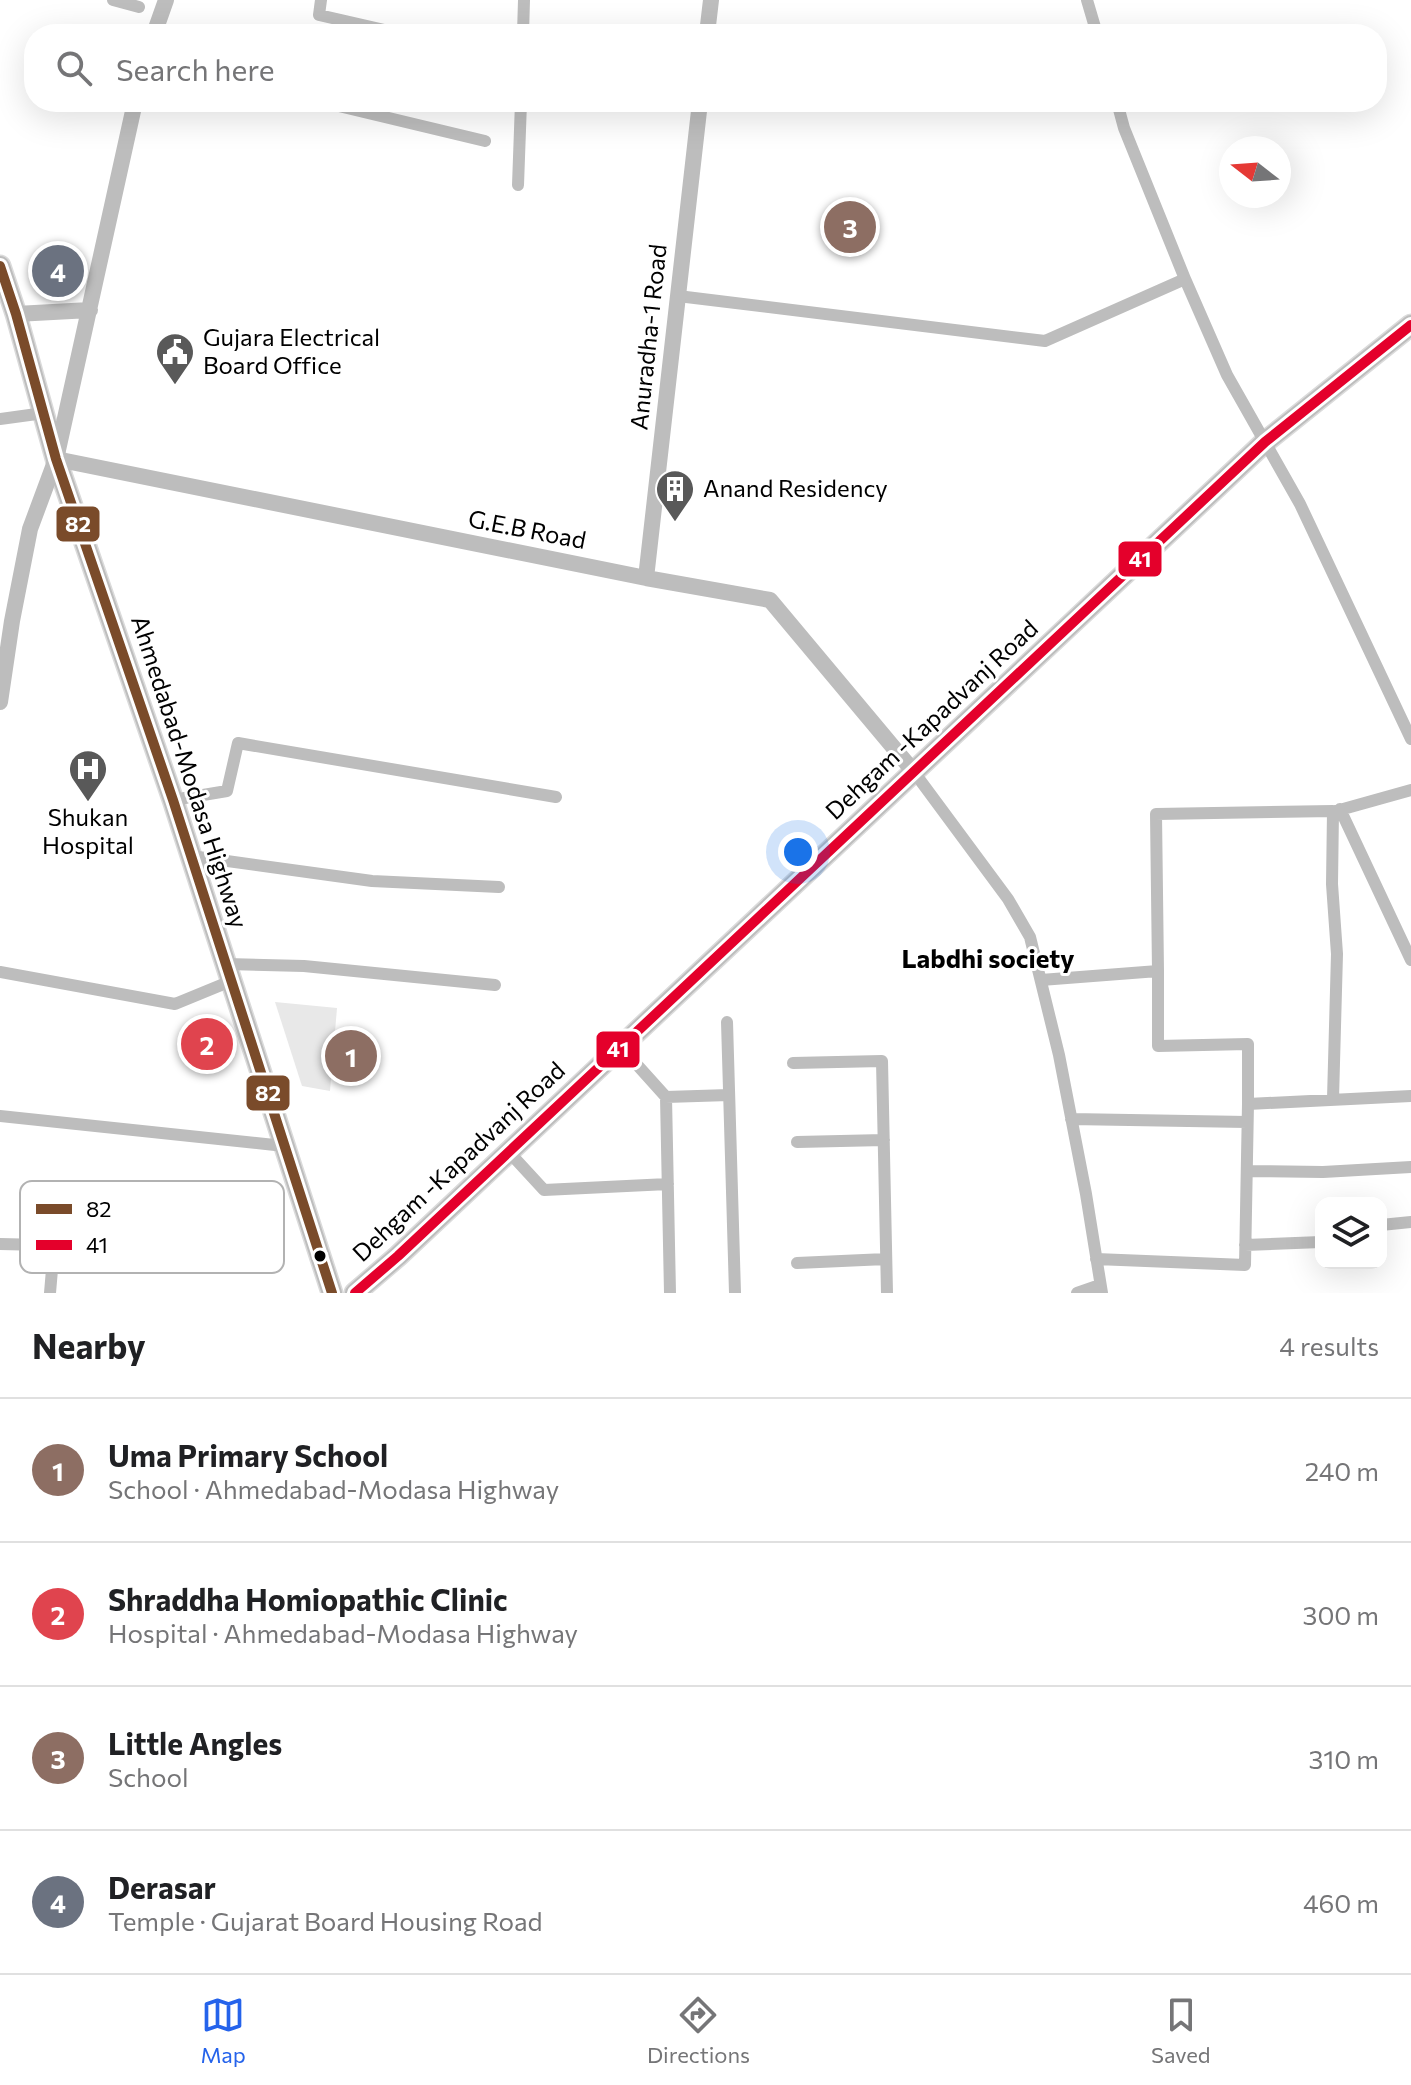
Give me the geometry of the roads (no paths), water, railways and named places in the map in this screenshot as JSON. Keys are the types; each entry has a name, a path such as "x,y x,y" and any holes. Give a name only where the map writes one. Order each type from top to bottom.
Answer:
{"main road":[{"name":"Ahmedabad-Modasa Highway","path":"0,266 8,314 173,800 332,1293"},
{"name":"Dehgam -Kapadvanj Road","path":"355,1293 1265,442 1411,325"}],"street":[{"path":"113,0 139,7"},
{"path":"158,24 166,0"},
{"path":"321,0 319,15 358,24"},
{"path":"523,24 524,0"},
{"path":"708,24 711,0"},
{"path":"1087,0 1094,24"},
{"path":"0,702 30,529 56,459 133,112"},
{"path":"364,112 485,141"},
{"path":"518,185 521,112"},
{"name":"Anuradha-1 Road","path":"646,578 699,112"},
{"path":"1120,112 1185,279 1227,375 1300,504 1411,739"},
{"path":"678,296 1045,341 1185,279"},
{"path":"8,314 90,310"},
{"path":"0,419 44,413"},
{"name":"G.E.B Road","path":"56,459 646,578 770,600 914,772"},
{"path":"173,800 227,791 238,743 556,797"},
{"path":"914,772 1008,899 1030,937 1059,1055 1101,1289 1077,1293"},
{"path":"1096,1259 1245,1265 1248,1044 1158,1046 1156,814 1337,810 1411,790"},
{"path":"1337,810 1411,960"},
{"path":"1333,1099 1337,954 1332,884 1337,810"},
{"path":"191,856 372,881 499,887"},
{"path":"0,972 175,1004 228,973 304,966 495,985"},
{"path":"1041,980 1158,971"},
{"path":"727,1022 735,1293"},
{"path":"621,1047 666,1097 670,1293"},
{"path":"793,1063 882,1061 887,1293"},
{"path":"666,1097 729,1095"},
{"path":"1248,1104 1411,1096"},
{"path":"0,1116 284,1146"},
{"path":"1071,1119 1247,1122"},
{"path":"797,1142 884,1140"},
{"path":"509,1152 544,1190 668,1184"},
{"path":"1247,1171 1323,1172 1411,1167"},
{"path":"1387,1224 1411,1222"},
{"path":"1245,1245 1315,1242"},
{"path":"0,1244 20,1245"},
{"path":"797,1263 886,1259"},
{"path":"50,1293 52,1273"}],"place":[{"name":"Little Angles","path":"850,227"},
{"name":"Derasar","path":"58,271"},
{"name":"Gujara Electrical Board Office","path":"175,386"},
{"name":"Anand Residency","path":"675,523"},
{"name":"Shukan Hospital","path":"88,803"},
{"name":"Shraddha Homiopathic Clinic","path":"207,1044"},
{"name":"Uma Primary School","path":"351,1056"}],"district":[{"name":"Labdhi society","path":"988,959"}]}
